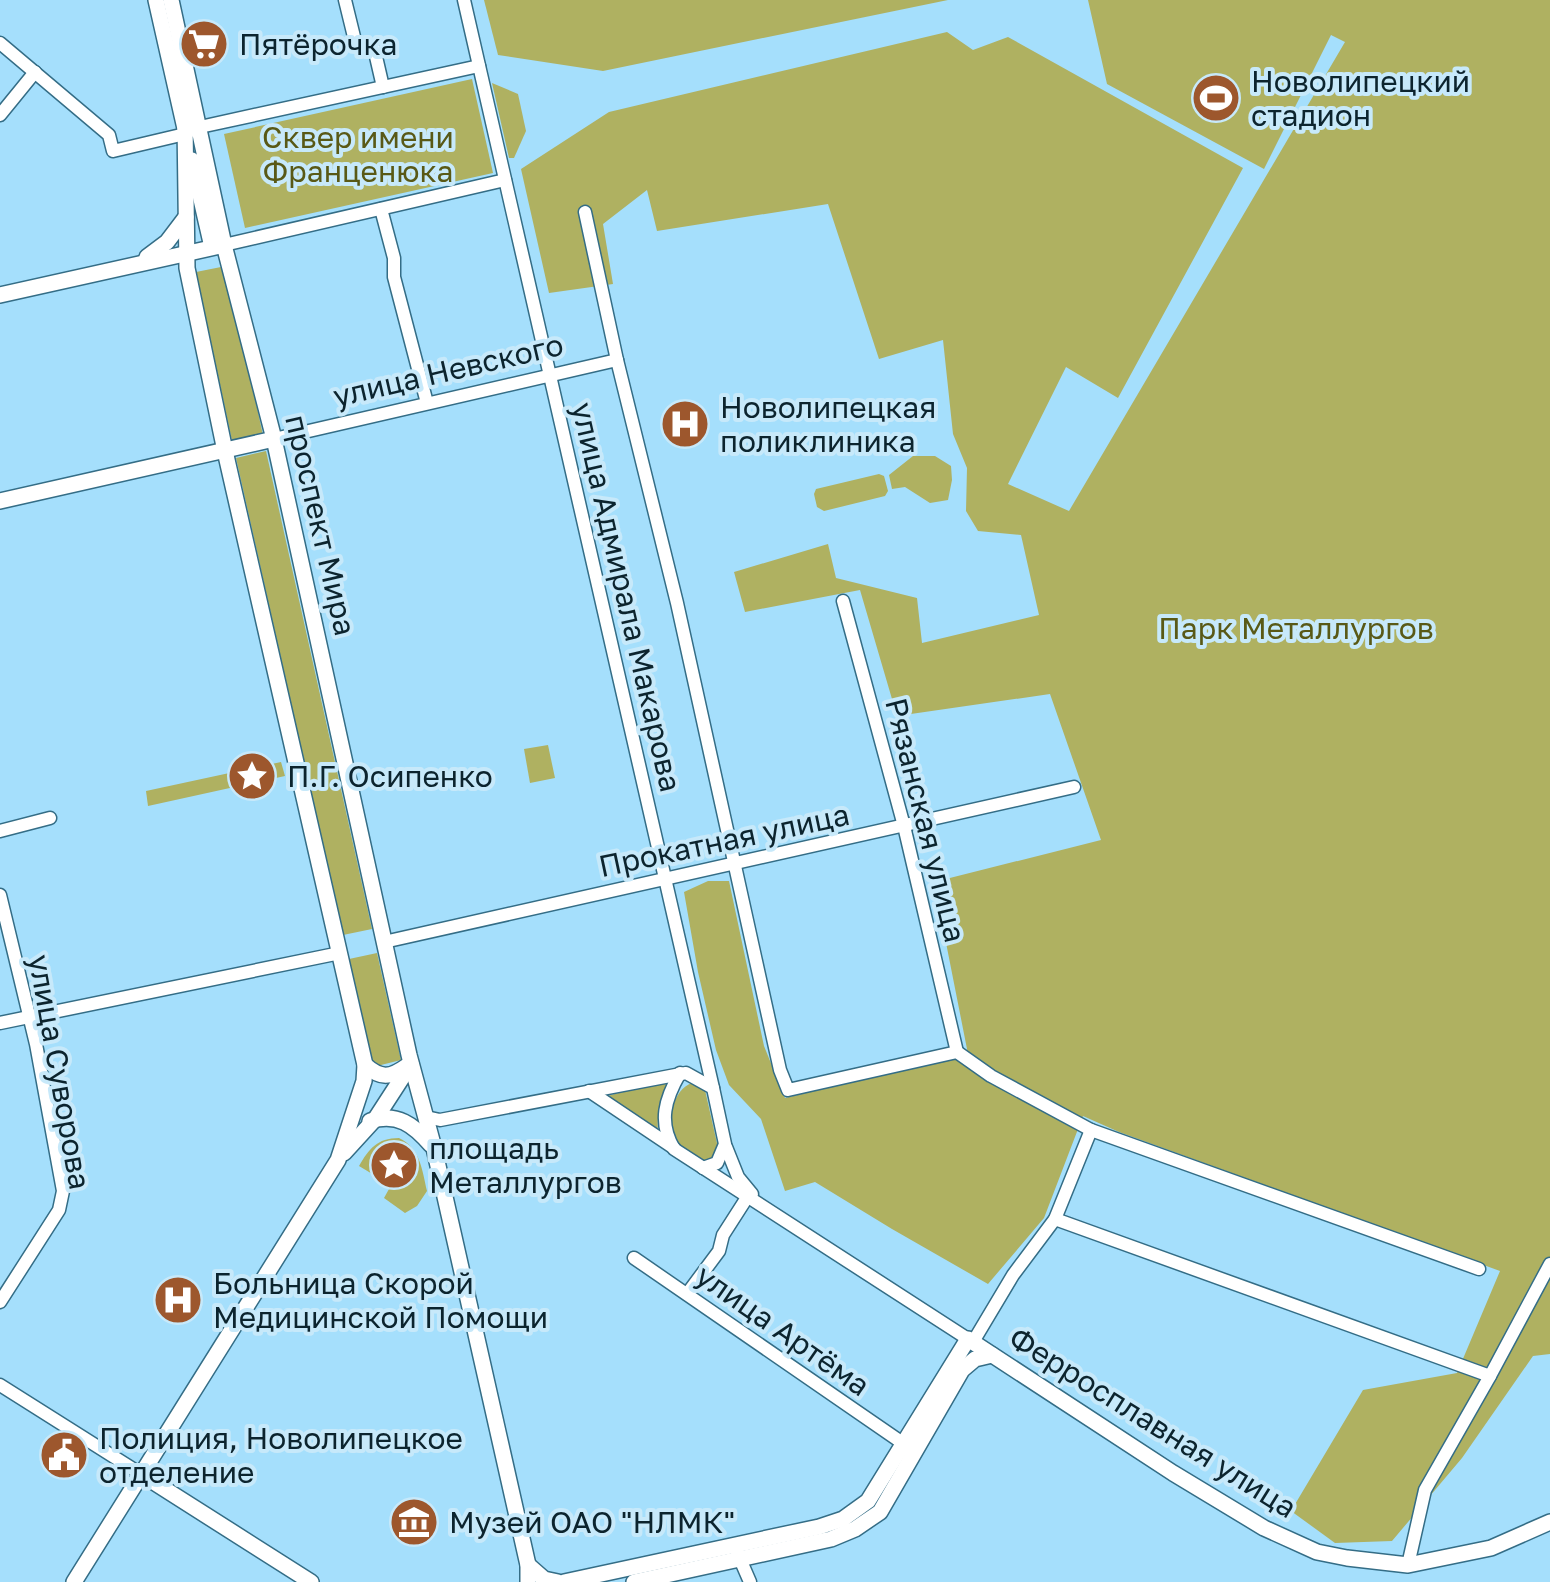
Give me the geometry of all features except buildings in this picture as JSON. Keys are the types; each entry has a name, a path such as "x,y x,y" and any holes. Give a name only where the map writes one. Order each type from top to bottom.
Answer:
{"main road":[{"name":"проспект Мира","path":"156,0 218,246 274,440 410,1064 433,1118 434,1148"},
{"name":"проспект Мира","path":"170,0 190,128 187,268 224,451 365,1065 364,1080 338,1160"},
{"path":"140,262 167,242 186,217"},
{"path":"0,295 218,246"},
{"name":"улица Невского","path":"0,501 274,440"},
{"path":"365,1065 376,1074 388,1076 410,1064"},
{"path":"74,1582 338,1160 376,1118 410,1064"},
{"path":"394,1117 417,1128 434,1148 528,1564 528,1582"},
{"path":"349,1132 376,1118 433,1118"},
{"path":"634,1582 843,1519 868,1501 970,1341"},
{"name":"Ферросплавная улица","path":"970,1341 1264,1528 1317,1552 1408,1565 1491,1548 1550,1522"},
{"path":"528,1564 544,1578 561,1582 604,1578 831,1539 855,1529 880,1512 962,1370 975,1359 992,1354"},
{"path":"141,1474 311,1582"}],"street":[{"path":"345,0 356,45 374,48 383,88"},
{"name":"улица Адмирала Макарова","path":"464,0 725,1144"},
{"path":"0,42 109,135 113,151 190,128 479,66"},
{"path":"0,115 35,72"},
{"path":"218,246 505,180"},
{"path":"380,209 427,404"},
{"path":"585,212 677,603 780,1070 788,1090 957,1052 991,1076 1091,1130 1479,1269"},
{"name":"улица Невского","path":"274,440 617,360"},
{"name":"Рязанская улица","path":"844,601 904,826 957,1052"},
{"name":"Прокатная улица","path":"384,942 1074,787"},
{"path":"0,831 50,818"},
{"name":"улица Суворова","path":"0,895 29,1016 63,1192 59,1210 0,1302"},
{"path":"0,1023 340,954"},
{"path":"674,1149 666,1131 667,1099 702,1046"},
{"path":"433,1118 683,1073 713,1088"},
{"path":"588,1091 674,1149"},
{"path":"970,1341 1055,1219 1091,1130"},
{"path":"704,1168 718,1163 725,1144"},
{"path":"687,1294 718,1250 723,1235 754,1200 738,1177 725,1144"},
{"name":"Ферросплавная улица","path":"674,1149 970,1341"},
{"path":"1055,1219 1490,1376"},
{"name":"улица Артёма","path":"634,1258 904,1444"},
{"path":"1408,1565 1425,1490 1550,1264"},
{"path":"0,1384 141,1474"},
{"path":"738,1552 750,1582"}],"green space":[{"path":"484,0 948,0 603,71 498,55"},
{"name":"Парк Металлургов","path":"1088,0 1550,0 1550,1354 1533,1356 1462,1458 1392,1541 1335,1543 1291,1511 1363,1390 1457,1373 1500,1271 1083,1116 1044,1218 988,1284 815,1182 785,1191 761,1119 729,1085 716,1050 684,892 708,881 729,881 764,1046 785,1098 968,1054 934,882 1101,840 1050,694 897,716 860,590 745,612 734,572 828,544 836,578 917,598 922,643 1039,615 1021,535 978,531 966,511 967,468 953,434 943,340 879,359 828,204 657,231 647,190 603,224 613,284 549,293 521,169 609,112 947,32 973,50 1008,37 1243,168 1118,398 1066,367 1008,484 1069,511 1345,42 1331,35 1264,169 1107,84"},
{"name":"Сквер имени Франценюка","path":"472,79 493,173 245,228 224,134"},
{"path":"492,83 518,94 526,131 514,158 509,158"},
{"path":"226,266 263,435 232,441 196,272"},
{"path":"266,451 372,929 343,935 236,458"},
{"path":"913,456 935,456 951,466 948,500 930,503 905,487 892,489 889,475"},
{"path":"884,476 888,491 885,496 824,511 817,507 816,489"},
{"path":"548,745 555,778 530,783 524,749"},
{"path":"281,762 285,776 148,806 146,791"},
{"path":"377,953 401,1060 373,1067 349,959"},
{"path":"670,1080 659,1111 658,1132 607,1096"},
{"path":"692,1083 705,1090 719,1152 702,1161 678,1143 671,1125 676,1099"},
{"path":"399,1138 416,1153 427,1191 417,1206 405,1213 384,1198 394,1180 378,1170 374,1175 359,1166 374,1146"}],"place":[{"name":"Пятёрочка","path":"204,44"},
{"name":"Новолипецкий стадион","path":"1216,98"},
{"name":"Новолипецкая поликлиника","path":"685,424"},
{"name":"П.Г. Осипенко","path":"252,776"},
{"name":"площадь Металлургов","path":"394,1165"},
{"name":"Больница Скорой Медицинской Помощи","path":"178,1300"},
{"name":"Полиция, Новолипецкое отделение","path":"64,1455"},
{"name":"Музей ОАО \"НЛМК\"","path":"414,1522"}]}
